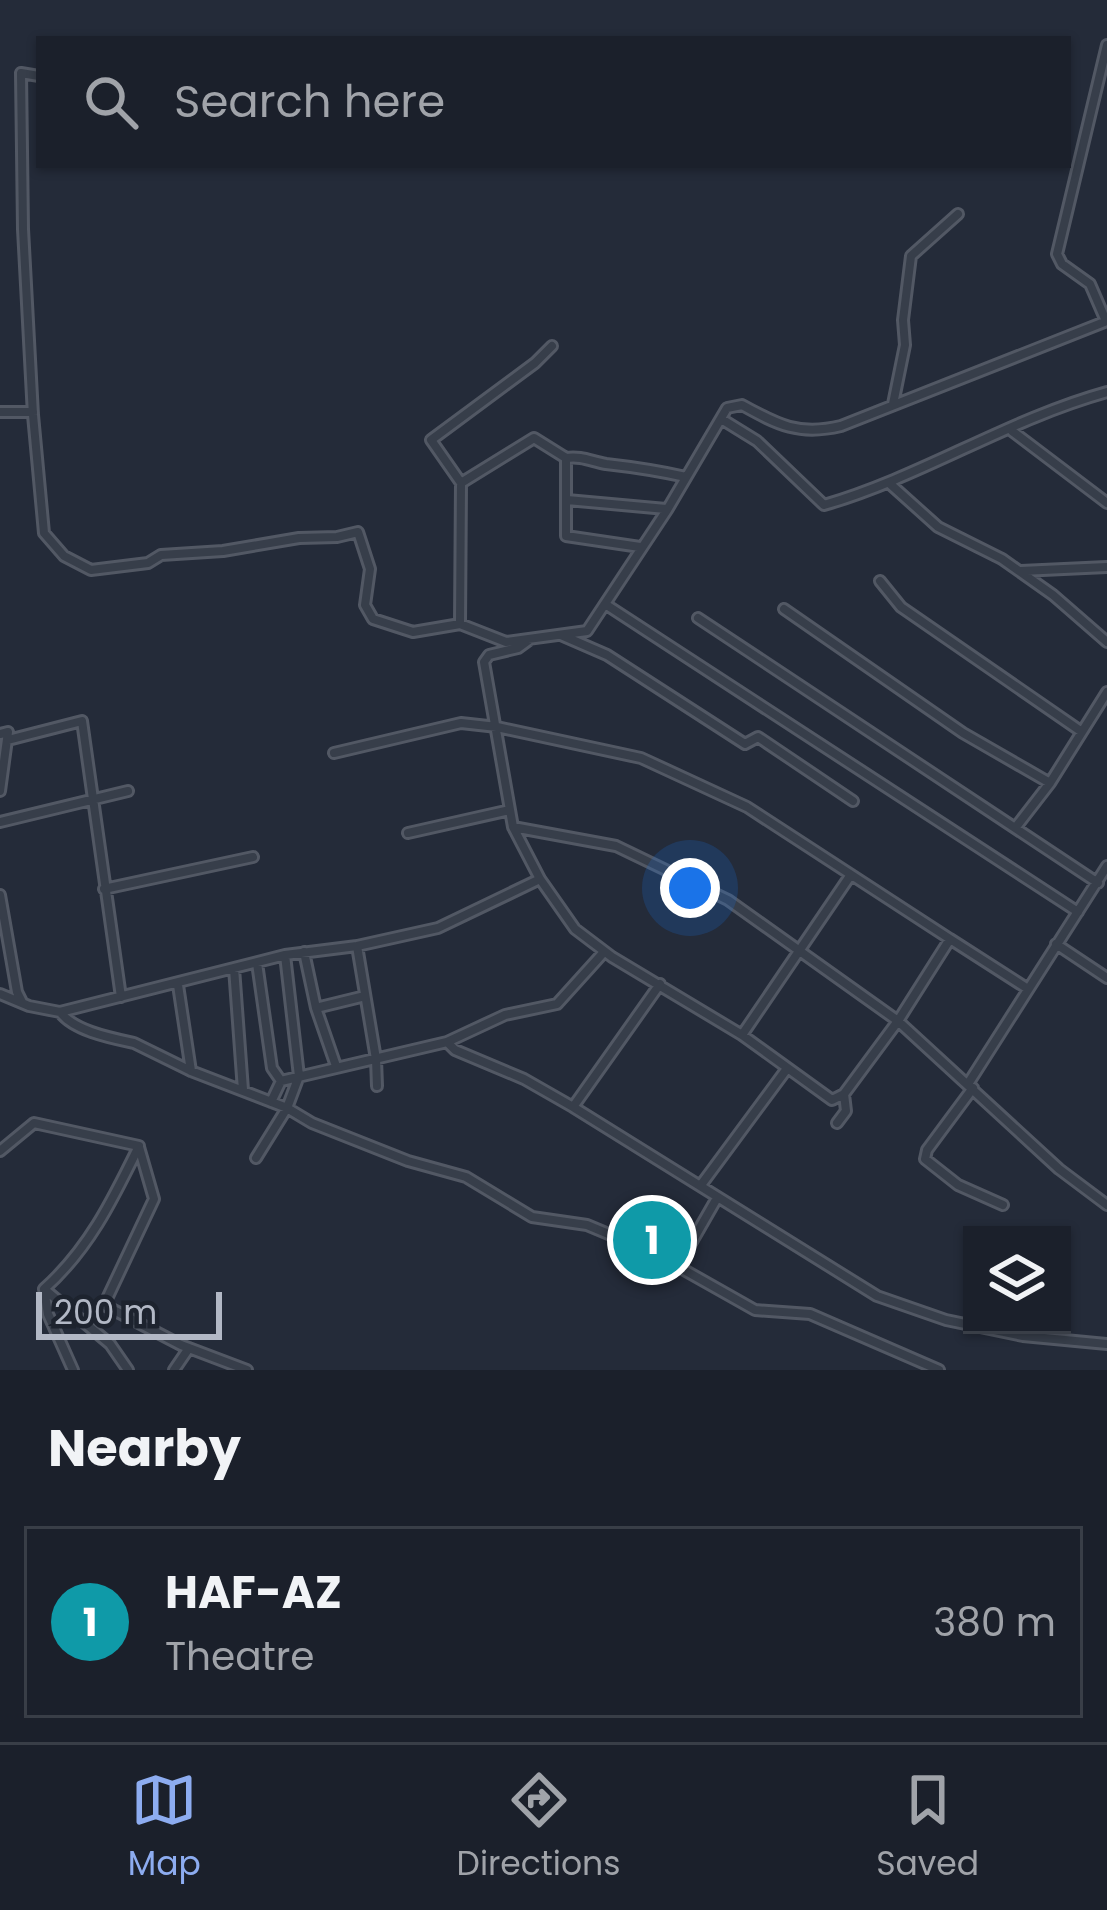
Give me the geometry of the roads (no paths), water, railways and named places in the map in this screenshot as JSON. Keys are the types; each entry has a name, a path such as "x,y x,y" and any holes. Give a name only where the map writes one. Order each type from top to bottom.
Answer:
{"street":[{"path":"36,76 20,74 33,412 44,533 64,556 91,570 148,562 161,555 358,532 374,575 365,605 373,619 413,632 460,624 495,640 587,631 727,408 742,405 775,424 812,433 1107,321 1090,284 1062,264 1057,254 1107,46"},
{"path":"893,404 905,345 903,320 911,256 958,214"},
{"path":"460,624 461,483 432,438 552,346"},
{"path":"723,420 757,441 824,506 1107,392"},
{"path":"0,412 33,412"},
{"path":"1011,430 1107,503"},
{"path":"461,483 534,438 566,458 583,456 601,464 628,464 686,477"},
{"path":"566,458 566,536 640,547"},
{"path":"889,482 938,527 1020,571 1107,642"},
{"path":"567,500 667,510"},
{"path":"1020,571 1107,567"},
{"path":"880,581 915,618 1082,732"},
{"path":"605,604 1078,912"},
{"path":"784,609 963,734 1050,783"},
{"path":"698,618 1097,883"},
{"path":"560,635 607,655 745,744 758,737 854,801"},
{"path":"530,639 518,649 486,658 513,826 540,880 575,929 604,952 742,1035 832,1100 844,1094 898,1021 950,939"},
{"path":"1016,827 1107,692"},
{"path":"0,791 4,737 82,722 122,997"},
{"path":"334,752 461,723 641,758 747,807 1028,989"},
{"path":"0,822 128,791"},
{"path":"408,832 511,810"},
{"path":"513,826 594,840 643,857 728,900 898,1021 1060,1169 1107,1205"},
{"path":"104,889 254,857"},
{"path":"1003,1205 958,1185 926,1159 927,1150 1107,866"},
{"path":"742,1035 850,876"},
{"path":"0,994 60,1012 285,955 357,946 438,928 540,880"},
{"path":"0,895 18,1000 29,1006"},
{"path":"1056,944 1106,974"},
{"path":"357,946 377,1086"},
{"path":"304,952 336,1066"},
{"path":"271,1102 281,1081 447,1042 505,1015 557,1004 604,952"},
{"path":"256,1159 287,1108 299,1076 285,955"},
{"path":"257,963 272,1068 281,1081"},
{"path":"234,968 244,1090"},
{"path":"573,1107 660,984"},
{"path":"178,985 191,1071"},
{"path":"316,1008 364,996"},
{"path":"60,1012 66,1020 134,1043 312,1123 466,1178 532,1217 587,1225 678,1266 755,1310 810,1314 939,1370"},
{"path":"447,1042 573,1107 877,1296 946,1320 1023,1336 1107,1344"},
{"path":"701,1185 786,1070"},
{"path":"837,1123 846,1111 844,1094"},
{"path":"0,1151 34,1123 139,1147"},
{"path":"44,1289 67,1269 100,1224 139,1147"},
{"path":"139,1147 154,1199 104,1305 189,1348 248,1370"},
{"path":"678,1266 717,1198"},
{"path":"44,1289 48,1314 73,1370"},
{"path":"44,1289 110,1344 128,1370"},
{"path":"174,1370 189,1348"}],"place":[{"name":"HAF-AZ","path":"652,1240"}]}
